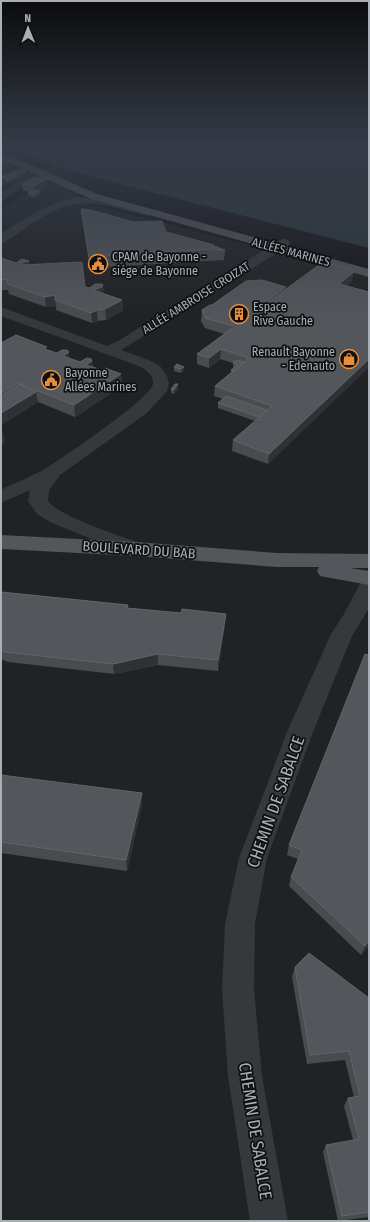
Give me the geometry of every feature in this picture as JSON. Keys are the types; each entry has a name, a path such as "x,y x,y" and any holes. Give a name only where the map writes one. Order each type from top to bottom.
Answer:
{"main road":[{"name":"ALLÉES MARINES","path":"114,202 162,216 280,245 369,264"},
{"name":"ALLÉES MARINES","path":"131,202 280,245 369,273"},
{"name":"BOULEVARD DU BAB","path":"1,542 136,549 277,560 369,561"},
{"name":"BOULEVARD DU BAB","path":"277,560 369,578"}],"street":[{"path":"1,240 58,202"},
{"path":"29,221 68,202"},
{"path":"99,202 162,216"},
{"name":"ALLÉE AMBROISE CROIZAT","path":"108,351 123,344 280,245"},
{"path":"1,311 144,363 154,369 159,376 161,384 159,391 141,409 54,471 1,497"},
{"path":"54,471 40,490 38,501 44,510 59,519 136,549"},
{"name":"CHEMIN DE SABALCE","path":"269,1221 245,1076 238,989 240,924 253,858 300,732 342,634 361,620 369,587"}],"shaded area":[{"path":"12,202 87,202 369,276 369,1221 1,1221 1,208"},
{"path":"190,202 369,202 369,248"}],"building":[{"path":"81,209 84,209 89,210 82,213"},
{"path":"91,210 134,222 162,221 166,232 214,245 212,249 89,257 82,212"},
{"path":"214,246 225,250 212,250"},
{"path":"1,258 16,263 22,259 29,261 19,264 22,265 82,262 85,287 90,288 95,284 102,284 102,287 93,290 122,300 105,309 97,310 91,313 55,300 55,295 45,297 7,284 8,279 1,280"},
{"path":"323,262 353,270 354,272 339,284 369,292 369,359 269,454 233,440 272,406 215,386 249,358 221,349 209,358 197,354"},
{"path":"262,280 286,287 233,326 205,318 202,310 212,305 246,281"},
{"name":"Bayonne Allées Marines","path":"16,335 47,347 44,349 57,353 62,350 67,350 69,352 63,356 80,362 87,358 91,359 92,361 86,365 102,370 105,368 121,374 74,405 18,383 1,393 1,343"},
{"path":"237,360 244,362 234,371 231,370 238,365 233,363"},
{"path":"177,364 184,367 181,369 174,367"},
{"path":"19,384 36,392 1,413 1,395"},
{"path":"175,384 178,384 174,390 171,389"},
{"path":"226,396 267,410 259,417 218,403"},
{"path":"1,592 128,605 127,608 181,613 182,609 226,614 218,660 158,654 113,664 5,652 1,650"},
{"path":"365,654 369,655 369,941 365,946 291,877 302,850 289,845"},
{"path":"1,775 142,793 126,860 1,842"},
{"path":"309,953 369,998 369,1212 342,1216 326,1145 359,1139 348,1098 360,1096 349,1051 310,1055 295,967"}],"place":[{"name":"CPAM de Bayonne - siége de Bayonne","path":"98,264"},
{"name":"Espace Rive Gauche","path":"239,314"},
{"name":"Renault Bayonne - Edenauto","path":"349,359"},
{"name":"Bayonne Allées Marines","path":"51,380"}]}
